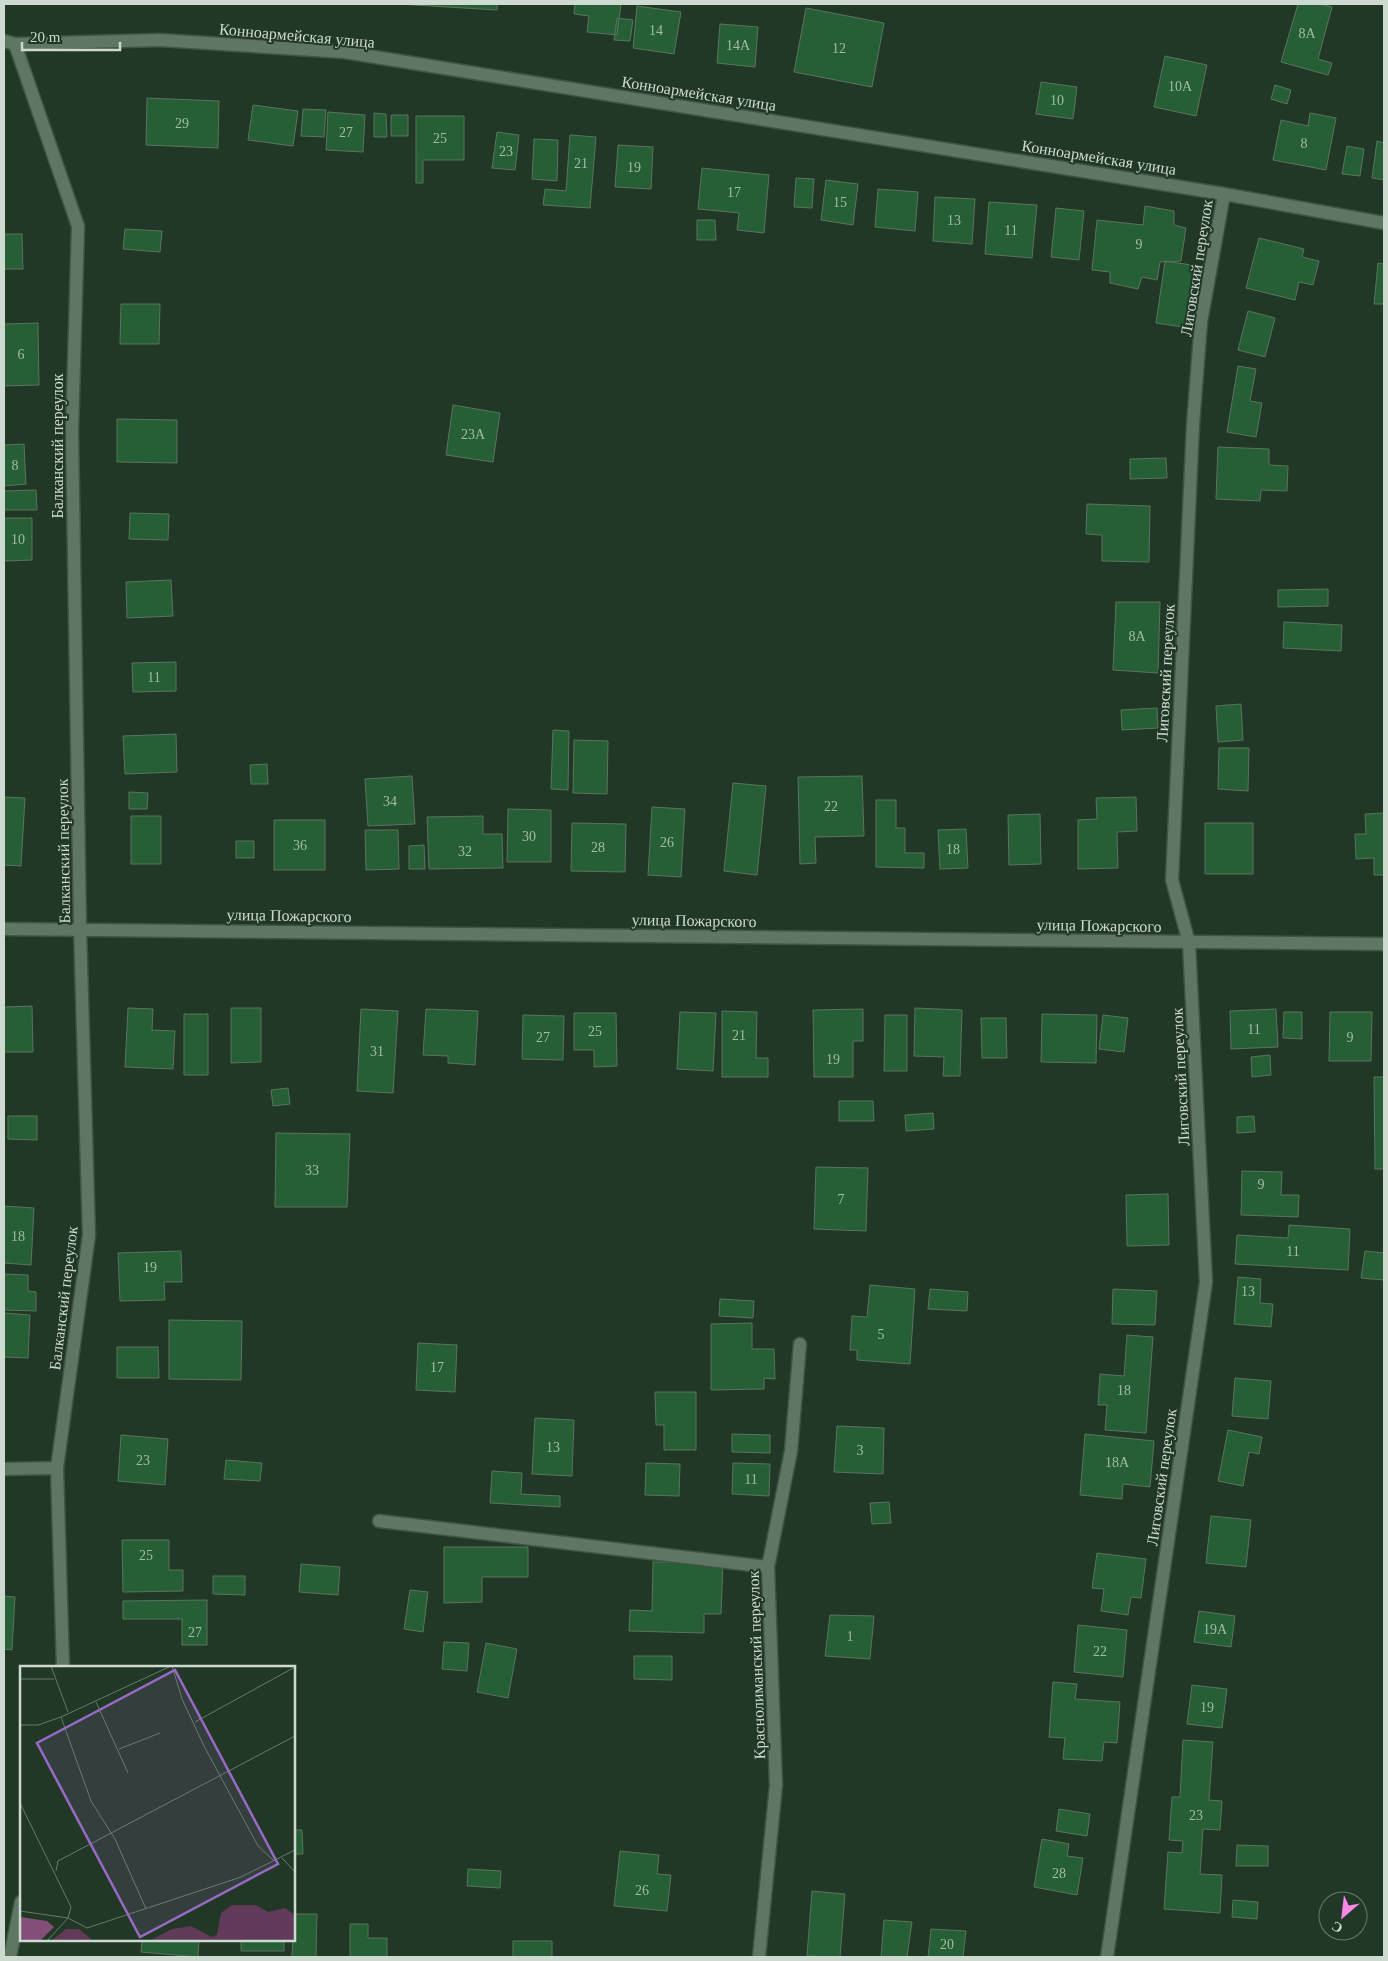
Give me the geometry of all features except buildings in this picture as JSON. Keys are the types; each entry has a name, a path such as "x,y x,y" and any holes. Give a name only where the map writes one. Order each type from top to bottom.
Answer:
{"street":[{"name":"Конноармейская улица","path":"9,42 160,40 344,52 1224,194 1384,223"},
{"name":"Балканский переулок","path":"9,42 78,226 72,431 80,928 89,1235 57,1468 62,1666"},
{"name":"Лиговский переулок","path":"1107,1957 1206,1282 1189,943 1172,880 1193,424 1201,322 1224,194"},
{"name":"улица Пожарского","path":"4,929 80,928 1384,944"},
{"name":"Краснолиманский переулок","path":"759,1957 776,1785 768,1567 791,1451 800,1344"},
{"path":"4,1469 57,1468"},
{"path":"379,1522 768,1567"},
{"path":"10,1957 20,1907"}]}
